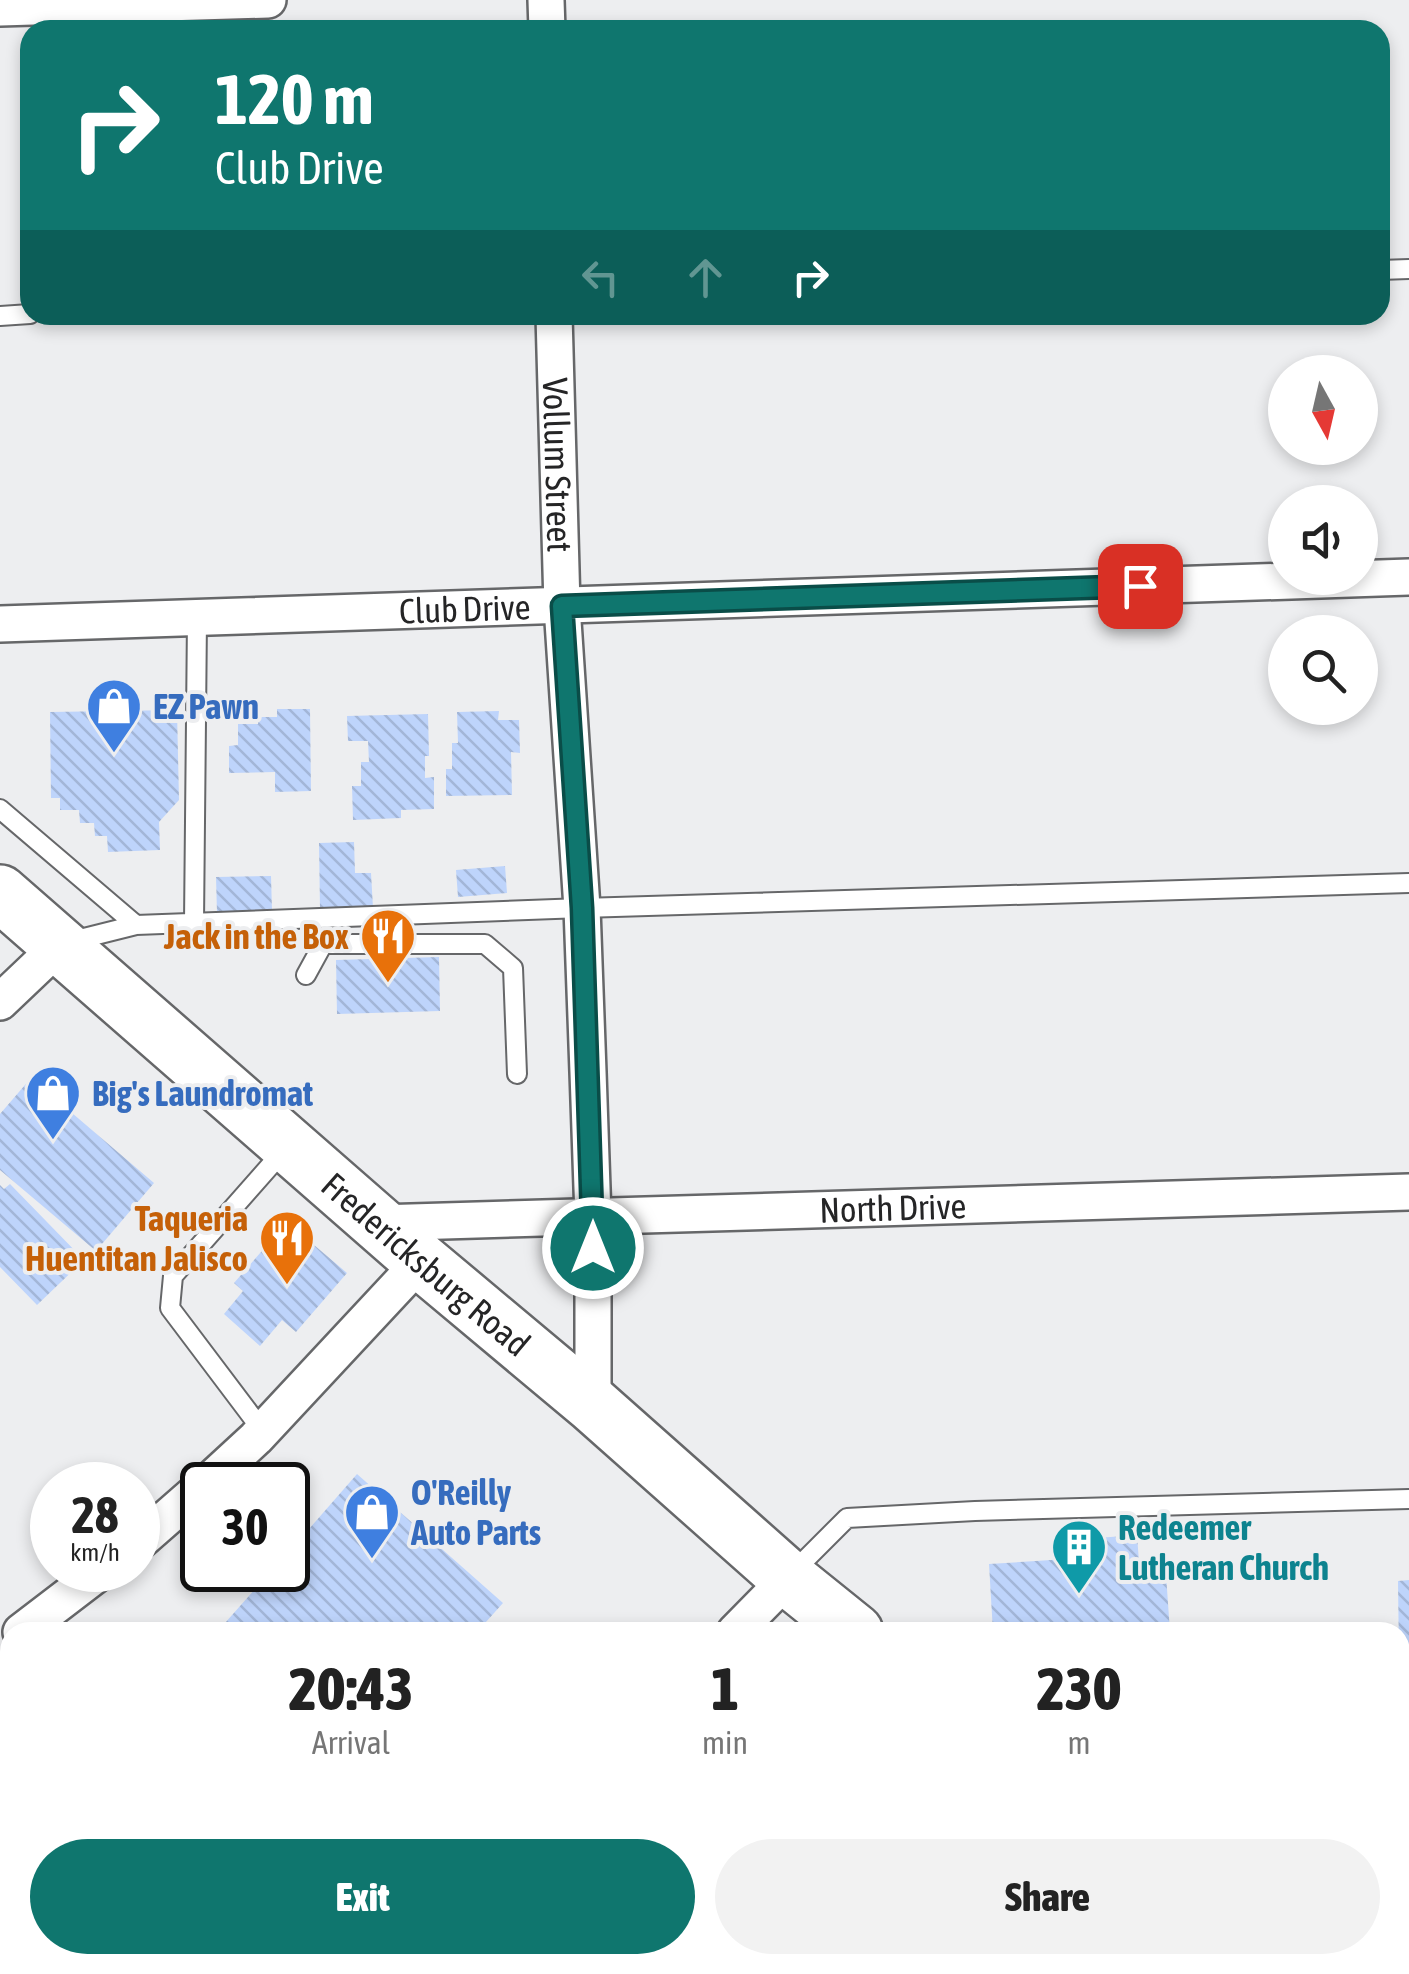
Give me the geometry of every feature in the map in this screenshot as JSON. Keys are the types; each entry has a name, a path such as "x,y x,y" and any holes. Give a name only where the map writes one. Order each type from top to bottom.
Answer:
{"main road":[{"name":"Fredericksburg Road","path":"0,894 843,1622"}],"street":[{"path":"0,8 268,0"},
{"name":"Vollum Street","path":"554,325 562,606 582,908 594,1216 593,1405"},
{"name":"Club Drive","path":"0,624 1409,577"},
{"path":"0,1002 60,944"},
{"name":"North Drive","path":"378,1223 1409,1192"},
{"path":"229,1462 421,1261"},
{"path":"160,1524 180,1507"},
{"path":"745,1622 788,1578"},
{"path":"35,1622 74,1592"}],"lane":[{"path":"194,923 197,618"},
{"path":"0,809 136,925"},
{"path":"60,944 136,925 1409,883"},
{"path":"306,975 323,944 485,944 514,968 517,1074"},
{"path":"262,1430 170,1308 173,1276 289,1145"},
{"path":"788,1578 847,1518 1409,1499"}],"building":[{"path":"277,709 310,709 311,791 275,792 275,772 229,773 229,746 238,745 238,724 258,724 258,717 277,717"},
{"name":"EZ Pawn","path":"177,710 179,800 159,822 160,850 108,852 107,836 95,836 94,823 80,823 79,810 60,810 60,798 51,798 50,712"},
{"path":"499,711 498,720 519,720 520,753 511,752 512,795 446,796 446,769 452,769 452,743 458,743 457,712"},
{"path":"428,714 425,778 434,777 434,809 401,810 401,818 353,820 352,786 361,786 361,762 369,762 368,741 348,741 347,716"},
{"path":"354,842 355,873 371,873 373,908 320,909 319,843"},
{"path":"505,866 507,893 458,897 456,870"},
{"path":"271,876 272,911 217,913 216,877"},
{"name":"Jack in the Box","path":"439,957 440,1011 337,1014 336,960"},
{"name":"Big's Laundromat","path":"31,1078 154,1183 96,1251 0,1170 0,1114"},
{"path":"10,1184 84,1260 37,1305 0,1267 0,1185 4,1189"},
{"name":"Taqueria Huentitan Jalisco","path":"287,1222 347,1273 296,1332 282,1320 260,1346 224,1314 243,1291 234,1283"},
{"name":"O'Reilly Auto Parts","path":"357,1474 503,1603 486,1622 226,1622 252,1592 310,1592 310,1528"},
{"name":"Redeemer Lutheran Church","path":"1137,1535 1139,1562 1165,1560 1169,1622 992,1622 989,1564 1098,1557 1097,1538"},
{"path":"1409,1580 1409,1622 1399,1622 1398,1581"}],"place":[{"name":"EZ Pawn","path":"114,755"},
{"name":"Jack in the Box","path":"388,985"},
{"name":"Big's Laundromat","path":"53,1142"},
{"name":"Taqueria Huentitan Jalisco","path":"287,1287"},
{"name":"O'Reilly Auto Parts","path":"372,1561"},
{"name":"Redeemer Lutheran Church","path":"1079,1596"}],"route":[{"path":"593,1248 582,908 562,606 1140,586"}]}
